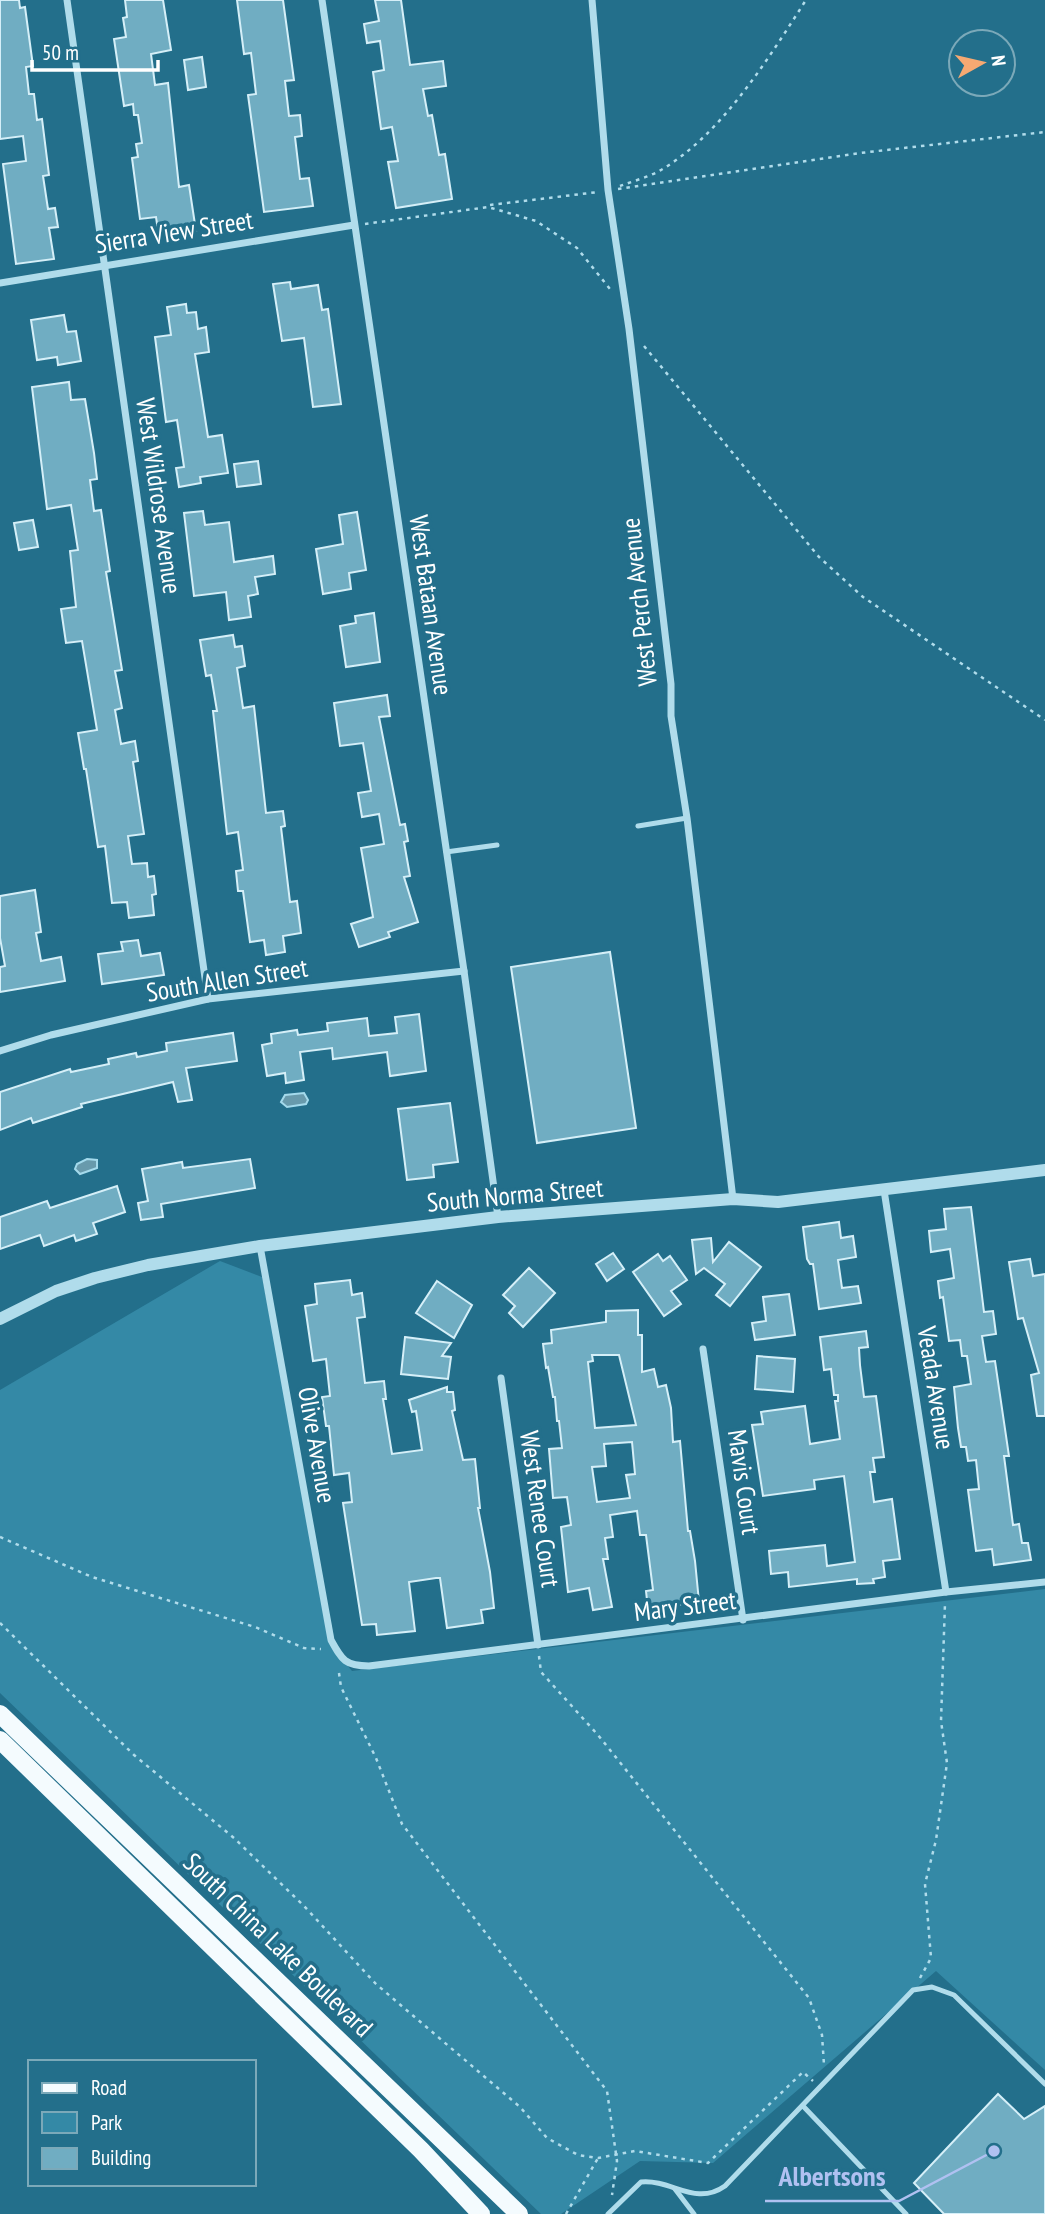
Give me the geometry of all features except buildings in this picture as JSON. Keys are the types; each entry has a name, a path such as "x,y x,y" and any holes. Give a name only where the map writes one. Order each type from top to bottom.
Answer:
{"main road":[{"name":"South China Lake Boulevard","path":"0,1714 519,2214"},
{"name":"South China Lake Boulevard","path":"0,1740 421,2150 481,2214"}],"street":[{"name":"West Wildrose Avenue","path":"67,0 208,999"},
{"name":"West Bataan Avenue","path":"322,0 498,1217"},
{"name":"West Perch Avenue","path":"592,0 608,191 629,329 671,684 671,716 687,818 733,1199"},
{"name":"Sierra View Street","path":"0,283 354,224"},
{"name":"South Allen Street","path":"0,1051 51,1035 208,999 464,971"},
{"name":"South Norma Street","path":"0,1319 55,1291 95,1278 148,1265 260,1246 498,1217 733,1199 778,1202 1045,1170"},
{"name":"Veada Avenue","path":"884,1190 946,1592"},
{"name":"Olive Avenue","path":"260,1246 331,1640 337,1650"},
{"name":"Mavis Court","path":"703,1349 743,1620"},
{"name":"West Renee Court","path":"501,1378 538,1645"},
{"name":"Mary Street","path":"337,1650 342,1660 356,1666 369,1667 946,1592 1045,1582"}],"lane":[{"path":"638,825 687,818"},
{"path":"446,852 497,845"},
{"path":"609,2213 641,2182 651,2181 701,2196 719,2191 913,1990 932,1987 954,1995 1045,2084"},
{"path":"803,2106 906,2214"},
{"path":"674,2188 694,2214"}],"path":[{"path":"608,191 659,171 697,144 729,109 806,0"},
{"path":"490,205 608,191 860,153 1045,132"},
{"path":"354,224 488,207 537,221 577,248 615,298"},
{"path":"638,338 819,557 863,597 1045,720"},
{"path":"0,1537 92,1577 255,1627 304,1648 337,1650 341,1687 376,1758 402,1824 607,2091 617,2161 609,2213"},
{"path":"913,1990 931,1958 925,1884 936,1840 947,1763 941,1721 946,1592"},
{"path":"0,1623 134,1755 234,1838 304,1906 376,1984 520,2107 547,2138 578,2155 598,2158 635,2151 708,2163 803,2072"},
{"path":"538,1645 541,1672 598,1735 809,1998 822,2035 825,2082"},
{"path":"566,2214 598,2158"}],"green space":[{"path":"220,1261 262,1277 337,1653 352,1671 1045,1589 1045,2070 936,1971 713,2163 640,2161 561,2214 541,2214 0,1693 0,1390"}],"shaded area":[{"path":"304,1093 308,1100 306,1104 287,1107 281,1102 285,1095"},
{"path":"87,1159 97,1160 97,1168 80,1174 75,1169 77,1164"}],"place":[{"name":"Albertsons","path":"994,2151"}]}
